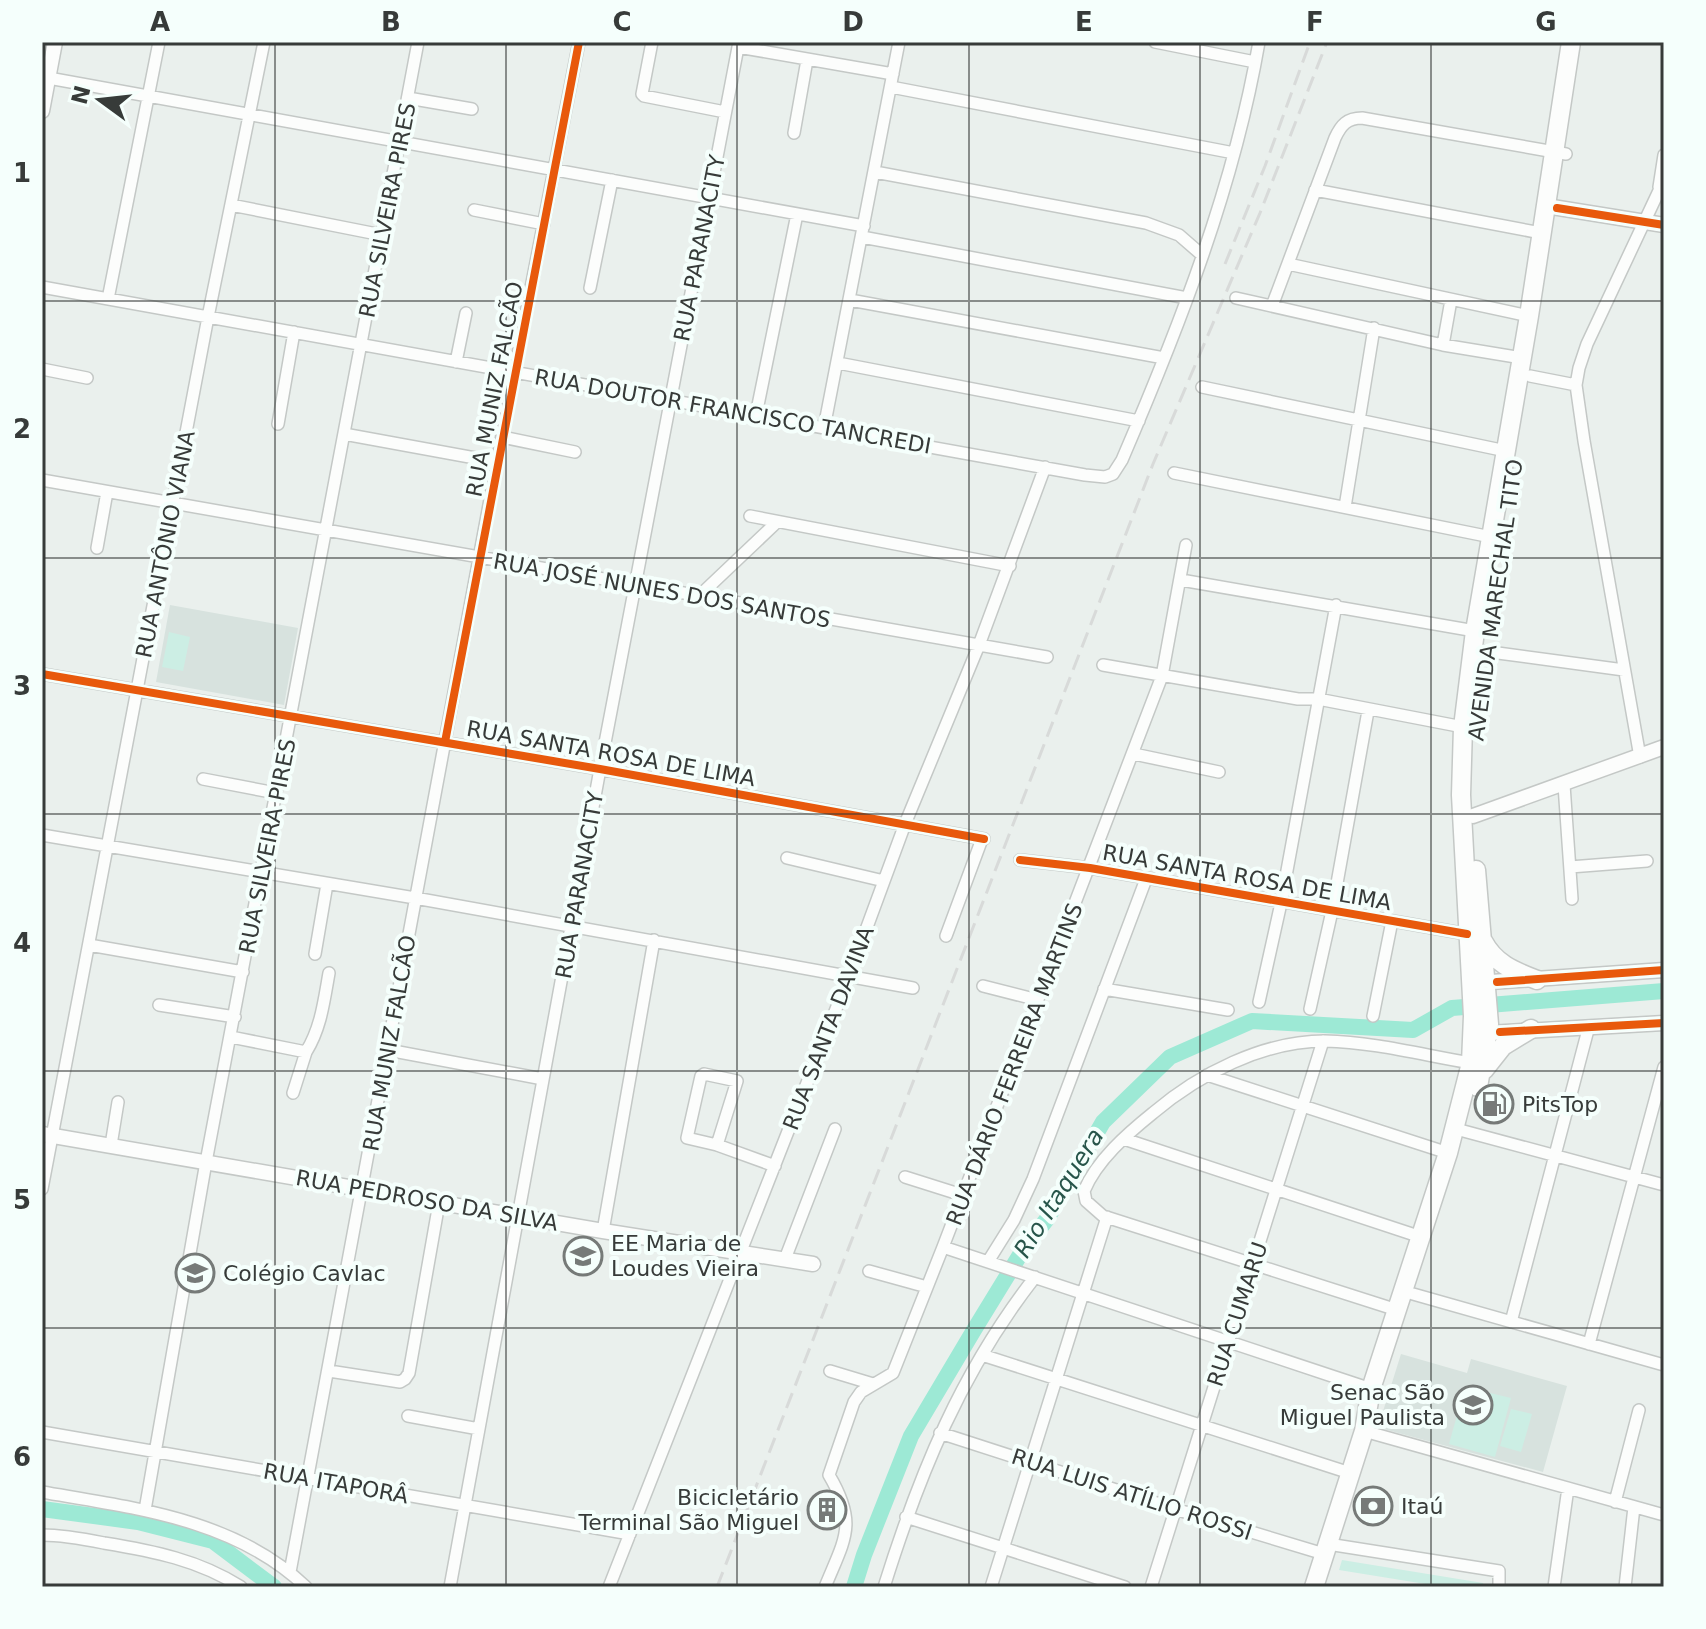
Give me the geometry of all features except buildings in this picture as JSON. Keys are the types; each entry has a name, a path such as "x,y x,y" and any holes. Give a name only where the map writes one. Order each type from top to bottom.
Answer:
{"main road":[{"name":"AVENIDA MARECHAL TITO","path":"1474,935 1473,731 1483,651 1530,376 1560,153 1571,42"},
{"name":"AVENIDA MARECHAL TITO","path":"1560,153 1584,42"},
{"name":"AVENIDA MARECHAL TITO","path":"1364,1431 1381,1392 1413,1294 1477,1068 1479,988 1461,795 1463,727 1475,631 1541,233 1552,207"},
{"path":"1474,935 1501,964 1537,980"},
{"path":"1477,1068 1503,1046 1531,1029"},
{"name":"AVENIDA MARECHAL TITO","path":"1314,1587 1374,1398 1371,1389 1448,1153 1460,1130"},
{"path":"1412,1264 1410,1278 1413,1294"}],"street":[{"path":"42,111 45,77 55,42"},
{"path":"108,299 159,42"},
{"name":"RUA ANTÔNIO VIANA","path":"42,1189 47,1134 89,945 208,317 264,42"},
{"name":"RUA SILVEIRA PIRES","path":"145,1510 206,1162 418,42"},
{"path":"564,42 578,43"},
{"path":"652,42 644,96 725,112"},
{"path":"824,428 899,42"},
{"path":"1155,42 1183,45 1255,62"},
{"path":"838,363 1139,421 1202,255 1234,153 1259,42"},
{"name":"RUA MUNIZ FALCÃO","path":"290,1572 578,43"},
{"path":"738,45 892,81 1234,153"},
{"name":"RUA PARANACITY","path":"450,1587 600,769 738,45"},
{"path":"794,133 807,60"},
{"path":"45,77 709,196 797,214 863,232 1187,298"},
{"path":"408,98 472,109"},
{"path":"1272,306 1315,190 1345,122 1355,118 1560,153"},
{"path":"1640,757 1576,385 1587,344 1661,185 1664,155"},
{"path":"875,172 1146,223 1179,235 1202,255"},
{"path":"590,288 612,180"},
{"path":"1315,190 1541,233"},
{"path":"231,205 382,235"},
{"path":"1552,207 1664,225"},
{"path":"474,210 544,224"},
{"path":"756,415 797,214"},
{"path":"1288,264 1529,316"},
{"name":"RUA DOUTOR FRANCISCO TANCREDI","path":"42,287 1096,477 1113,474 1139,421"},
{"path":"1236,298 1443,345 1522,358"},
{"path":"850,300 1164,358"},
{"path":"1443,345 1451,300"},
{"path":"456,362 466,313"},
{"path":"1345,507 1374,328"},
{"path":"278,424 294,332"},
{"path":"42,369 87,378"},
{"path":"1530,376 1576,385"},
{"path":"1202,387 1506,451"},
{"path":"344,434 497,462"},
{"path":"502,437 575,452"},
{"name":"RUA SANTA DAVINA","path":"609,1587 849,976 905,824 1010,566 1045,467"},
{"path":"1174,473 1491,537"},
{"name":"RUA JOSÉ NUNES DOS SANTOS","path":"42,480 1047,657"},
{"path":"97,548 107,492"},
{"path":"750,516 1010,566"},
{"path":"698,597 777,522"},
{"name":"RUA DÁRIO FERREIRA MARTINS","path":"825,1587 847,1525 843,1500 829,1475 854,1402 861,1392 893,1373 1090,868 1162,676 1186,545"},
{"path":"1181,580 1475,631"},
{"path":"1259,1002 1281,903 1336,605"},
{"path":"1483,651 1624,670"},
{"path":"1103,665 1298,699 1318,699 1463,727"},
{"name":"RUA SANTA ROSA DE LIMA","path":"42,674 600,769 983,839 946,936"},
{"path":"1310,1009 1332,911 1368,711"},
{"path":"1473,816 1664,747"},
{"path":"1134,754 1219,772"},
{"path":"203,779 276,793"},
{"path":"1564,785 1572,899"},
{"path":"42,835 415,898 913,988"},
{"path":"787,858 884,881"},
{"name":"RUA SANTA ROSA DE LIMA","path":"1020,860 1090,868 1474,935"},
{"path":"1570,867 1647,861"},
{"path":"992,1262 1028,1192 1146,879"},
{"path":"315,954 327,884"},
{"path":"1373,1016 1392,921"},
{"path":"603,1231 654,940"},
{"path":"89,945 243,972"},
{"path":"1479,988 1537,980 1661,972"},
{"path":"293,1093 320,1021 329,973"},
{"path":"983,986 1038,1000"},
{"path":"1104,989 1228,1010"},
{"path":"159,1005 235,1017"},
{"path":"1480,1025 1531,1029 1661,1022"},
{"path":"1511,1322 1589,1026"},
{"path":"231,1037 306,1052"},
{"path":"1397,1310 1107,1217 1086,1201 1084,1191 1101,1164 1124,1139 1165,1103 1207,1075 1265,1052 1323,1041 1373,1046 1477,1068"},
{"name":"RUA CUMARU","path":"1151,1587 1323,1041"},
{"path":"388,1050 543,1079"},
{"path":"1589,1344 1664,1067"},
{"path":"717,1145 736,1083 735,1079 702,1075 686,1135 689,1139 717,1145 775,1166"},
{"path":"1207,1075 1448,1153"},
{"path":"111,1145 118,1102"},
{"path":"785,1259 835,1129"},
{"path":"1460,1130 1664,1185"},
{"name":"RUA PEDROSO DA SILVA","path":"47,1134 603,1231 813,1264"},
{"path":"1124,1139 1421,1237"},
{"path":"905,1177 962,1195"},
{"path":"329,1371 400,1382 409,1373 439,1203"},
{"path":"991,1587 1107,1217"},
{"path":"943,1247 1371,1389"},
{"path":"869,1271 927,1287"},
{"path":"884,1587 906,1517 940,1433 982,1355 1031,1275"},
{"path":"1413,1294 1664,1365"},
{"path":"982,1355 1350,1473"},
{"path":"830,1371 873,1384"},
{"path":"1615,1502 1639,1410"},
{"path":"408,1416 479,1429"},
{"path":"1364,1431 1664,1515"},
{"name":"RUA ITAPORÂ","path":"42,1432 630,1534"},
{"name":"RUA LUIS ATÍLIO ROSSI","path":"940,1433 1175,1509 1326,1549 1500,1572 1499,1587"},
{"path":"1554,1587 1568,1488"},
{"path":"42,1492 145,1510 227,1535 290,1572 306,1587"},
{"path":"1625,1587 1634,1507"},
{"path":"906,1517 1125,1587"},
{"path":"42,1535 73,1537 173,1556 241,1587"}],"shaded area":[{"path":"170,605 298,628 284,705 156,682"},
{"name":"Senac São Miguel Paulista","path":"1401,1354 1467,1373 1471,1359 1567,1386 1543,1472 1380,1428"}],"green space":[{"path":"169,632 190,637 183,671 162,667"},
{"path":"1465,1387 1511,1398 1495,1457 1449,1444"},
{"path":"1511,1409 1532,1414 1521,1452 1500,1446"},
{"path":"1342,1560 1483,1583 1484,1587 1444,1587 1339,1570"}],"waterway":[{"name":"Rio Itaquera","path":"854,1587 911,1436 974,1330 1023,1250 1047,1219 1103,1122 1170,1057 1252,1021 1413,1030 1452,1008 1664,991"},
{"name":"Rio Itaquera","path":"42,1509 138,1522 213,1541 274,1587"}],"railway":[{"path":"1225,264 1310,42"},
{"path":"717,1587 1153,464 1260,213 1327,42"}],"cycle path":[{"path":"445,742 579,42"},
{"path":"1557,208 1664,225"},
{"path":"42,674 600,769 984,839"},
{"path":"1020,860 1090,868 1467,934"},
{"path":"1497,982 1664,970"},
{"path":"1500,1032 1664,1023"}],"place":[{"name":"PitsTop","path":"1494,1104"},
{"name":"EE Maria de Loudes Vieira","path":"583,1256"},
{"name":"Colégio Cavlac","path":"195,1273"},
{"name":"Senac São Miguel Paulista","path":"1473,1405"},
{"name":"Itaú","path":"1373,1506"},
{"name":"Bicicletário Terminal São Miguel","path":"827,1510"}]}
